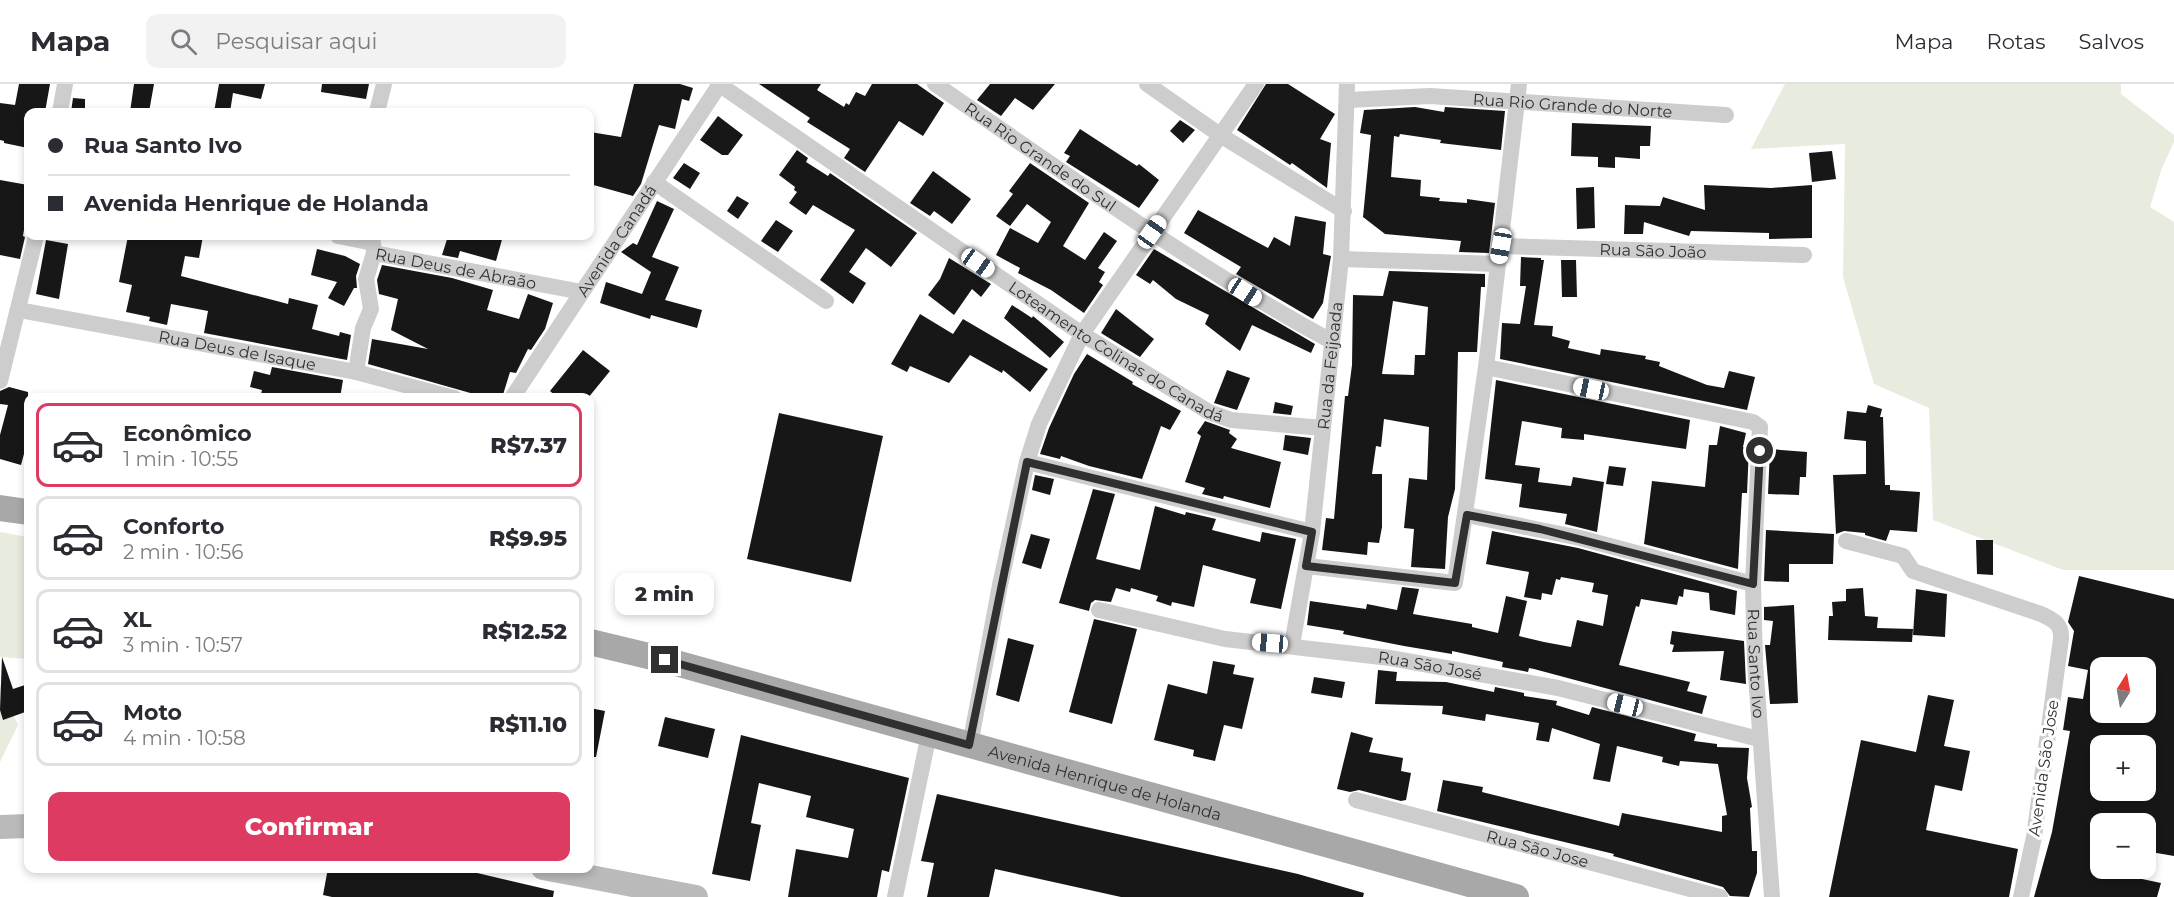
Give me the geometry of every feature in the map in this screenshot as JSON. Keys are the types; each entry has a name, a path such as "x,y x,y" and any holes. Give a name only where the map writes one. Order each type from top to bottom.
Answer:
{"main road":[{"path":"0,508 24,511"},
{"name":"Avenida Henrique de Holanda","path":"594,643 1516,897"},
{"path":"0,826 24,825"},
{"path":"566,873 650,891 687,896"}],"street":[{"path":"61,108 65,84"},
{"path":"378,108 384,84"},
{"name":"Avenida Canadá","path":"515,393 720,84"},
{"name":"Loteamento Colinas do Canadá","path":"720,84 1082,334 1209,412 1231,420 1323,428"},
{"name":"Rua Rio Grande do Sul","path":"935,84 1152,232 1263,304 1331,340"},
{"path":"1147,84 1220,135 1344,211"},
{"path":"969,745 1027,462 1039,424 1082,334 1256,84"},
{"path":"1306,566 1455,583 1467,515 1486,367 1519,84"},
{"name":"Rua Rio Grande do Norte","path":"1348,92 1726,115"},
{"name":"Rua da Feijoada","path":"1292,645 1312,532 1341,259 1348,92"},
{"path":"654,182 826,301"},
{"path":"0,381 35,240"},
{"name":"Rua Deus de Abraão","path":"356,240 582,292"},
{"path":"356,372 363,328 371,309 366,279 373,244"},
{"name":"Rua São João","path":"1501,246 1804,255"},
{"path":"1341,259 1498,264"},
{"name":"Rua Deus de Isaque","path":"19,310 356,372 435,393"},
{"name":"Rua Santo Ivo","path":"1486,367 1753,422 1761,429 1753,584 1759,739 1772,897"},
{"path":"1027,462 1312,532"},
{"path":"1467,515 1550,531 1753,584"},
{"name":"Avenida São Jose","path":"1846,541 1903,556 1913,571 2041,614 2058,623 2061,639 2034,837 2021,897"},
{"name":"Rua São José","path":"1099,610 1225,639 1390,658 1558,688 1759,739"},
{"path":"895,897 929,734"},
{"name":"Rua São Jose","path":"1356,800 1720,897"}],"shaded area":[{"path":"1785,84 2121,84 2121,94 2174,135 2174,142 2162,168 2150,207 2174,222 2174,570 2063,570 1933,520 1929,408 1874,384 1843,277 1845,144 1751,149"},
{"path":"0,532 24,536 24,659 0,657"},
{"path":"0,686 18,725 0,762"}],"building":[{"path":"19,84 50,84 46,108 24,108 24,147 0,140 0,103 15,105"},
{"path":"134,84 154,84 150,108 131,108"},
{"path":"219,84 265,84 261,99 233,93 231,108 215,108"},
{"path":"322,84 369,84 366,99 321,92"},
{"path":"634,84 680,84 693,88 689,101 682,99 675,129 659,125 641,184 633,196 594,185 594,133 621,137"},
{"path":"759,84 821,84 817,90 844,107 846,103 849,105 856,92 865,96 872,84 917,84 944,103 923,136 899,121 865,172 844,158 850,149 807,122 810,118"},
{"path":"990,84 1055,84 1033,110 1015,98 1001,116 977,100"},
{"path":"1266,84 1288,84 1335,114 1320,139 1331,143 1327,188 1292,163 1290,165 1237,130"},
{"path":"73,98 85,99 85,108 72,108"},
{"path":"1415,107 1444,112 1445,107 1505,111 1501,150 1440,143 1441,140 1400,134 1399,137 1394,136 1391,177 1421,180 1420,196 1440,198 1439,201 1467,203 1467,199 1495,203 1489,253 1459,252 1461,241 1385,234 1363,217 1371,135 1360,133 1364,110"},
{"path":"718,116 743,135 728,155 722,155 700,140"},
{"path":"1180,120 1195,130 1183,143 1170,131"},
{"path":"1572,123 1651,126 1650,146 1640,146 1640,159 1615,157 1615,168 1598,167 1598,157 1571,156"},
{"path":"1080,129 1137,166 1139,164 1159,180 1139,208 1066,162 1070,156 1064,153"},
{"path":"797,150 808,158 806,162 828,176 830,173 917,233 891,267 866,248 849,272 866,283 853,304 820,280 855,230 813,205 806,215 789,203 797,192 794,190 795,187 779,175"},
{"path":"1832,151 1836,179 1812,182 1809,153"},
{"path":"684,163 700,173 690,189 673,178"},
{"path":"1030,163 1089,203 1063,246 1085,260 1104,232 1117,241 1098,268 1105,272 1099,282 1103,285 1084,313 1051,290 1018,273 1020,268 996,255 1010,228 1038,243 1051,222 1027,204 1010,226 996,216 1013,194 1009,191"},
{"path":"933,171 971,199 952,224 934,211 930,216 910,203"},
{"path":"0,180 24,184 24,240 20,259 0,255"},
{"path":"1704,185 1771,188 1812,185 1812,238 1769,239 1769,233 1691,231 1689,236 1644,222 1643,234 1624,234 1625,205 1660,206 1663,197 1705,210"},
{"path":"1594,187 1595,228 1577,229 1576,188"},
{"path":"737,196 749,203 738,219 727,211"},
{"path":"657,201 674,209 652,257 679,267 665,300 702,310 697,328 651,315 650,319 600,303 606,282 642,294 651,272 621,252 633,243 637,245"},
{"path":"1198,210 1268,248 1274,237 1290,246 1295,216 1326,222 1323,254 1331,256 1323,303 1313,319 1236,274 1241,267 1184,233"},
{"path":"776,220 793,231 778,252 761,241"},
{"path":"46,240 68,244 59,299 36,294"},
{"path":"127,240 202,240 199,258 185,256 181,276 288,304 289,298 318,305 312,329 339,336 340,332 351,335 347,360 204,333 208,311 171,304 167,325 149,321 150,317 126,312 132,285 119,282"},
{"path":"447,240 502,240 496,261 460,251 458,258 442,255"},
{"path":"317,249 345,256 360,264 356,276 357,288 354,288 344,306 328,298 337,282 311,275"},
{"path":"1154,249 1315,344 1311,353 1252,325 1240,351 1205,324 1209,315 1176,299 1153,280 1150,284 1136,275"},
{"path":"1521,257 1544,260 1534,325 1553,326 1552,336 1570,341 1568,348 1600,355 1601,349 1646,356 1645,359 1660,362 1659,366 1707,385 1724,388 1729,371 1755,377 1747,410 1500,359 1502,323 1520,324 1526,286 1520,286"},
{"path":"949,258 991,284 981,297 972,289 954,315 928,295 940,279"},
{"path":"1561,260 1576,260 1577,297 1562,297"},
{"path":"382,265 452,278 493,290 487,310 519,319 528,294 553,303 545,329 531,350 528,349 516,373 510,372 504,393 470,393 368,364 372,339 428,349 391,330 398,299 379,294 377,280"},
{"path":"1389,271 1485,274 1485,287 1481,287 1477,352 1458,352 1455,489 1448,517 1445,569 1411,567 1414,529 1404,528 1409,478 1427,480 1429,427 1384,419 1381,447 1376,446 1372,474 1382,474 1382,527 1379,543 1368,542 1367,555 1322,550 1326,518 1334,519 1345,396 1348,396 1352,365 1353,295 1383,296","holes":["1393,301 1428,307 1425,355 1415,355 1414,375 1382,374"]},
{"path":"1012,305 1032,318 1033,316 1064,342 1050,358 1004,318"},
{"path":"1116,309 1154,339 1140,357 1101,333"},
{"path":"920,314 953,334 963,319 1048,369 1030,392 1003,370 1002,373 970,355 949,383 910,366 907,372 891,364"},
{"path":"583,350 610,371 592,393 552,393 550,391"},
{"path":"1087,354 1133,382 1132,384 1181,411 1170,430 1161,426 1142,479 1089,466 1061,456 1060,459 1040,454 1049,428 1074,374"},
{"path":"272,367 343,380 341,393 261,393 262,390 250,387 254,371 270,375"},
{"path":"1227,370 1250,378 1237,410 1214,403"},
{"path":"1496,380 1690,420 1686,449 1584,434 1584,440 1561,438 1562,428 1522,421 1515,465 1540,468 1538,482 1571,486 1573,477 1604,482 1597,532 1565,524 1567,514 1519,507 1522,484 1485,479"},
{"path":"9,387 28,392 24,393 24,454 21,465 0,459 0,435 8,405 0,404 0,391"},
{"path":"1275,402 1293,406 1291,415 1273,413"},
{"path":"1868,405 1882,409 1880,417 1883,417 1885,485 1890,485 1890,490 1920,492 1917,532 1890,530 1886,541 1865,535 1865,533 1844,531 1836,534 1833,475 1866,474 1866,441 1844,439 1847,411 1866,413"},
{"path":"779,413 883,436 851,582 747,559"},
{"path":"1205,421 1230,430 1229,433 1237,439 1231,448 1281,462 1270,508 1224,496 1223,499 1202,494 1205,488 1185,482 1201,436 1197,433"},
{"path":"1720,426 1746,433 1743,447 1749,448 1747,493 1742,493 1738,569 1644,544 1652,481 1705,487 1709,445 1717,445"},
{"path":"1285,435 1311,438 1308,455 1283,450"},
{"path":"1770,449 1807,452 1806,477 1800,477 1799,495 1768,494"},
{"path":"1609,466 1626,468 1623,486 1606,484"},
{"path":"1035,475 1054,479 1050,495 1032,490"},
{"path":"1093,489 1115,494 1096,559 1140,570 1155,506 1185,515 1186,512 1216,519 1212,530 1260,542 1262,532 1296,539 1281,609 1250,603 1256,579 1203,565 1194,607 1172,602 1171,606 1156,601 1158,596 1131,588 1130,592 1116,588 1111,602 1095,600 1091,603 1089,611 1059,603"},
{"path":"1766,530 1834,534 1833,564 1789,564 1789,582 1764,581"},
{"path":"1492,531 1578,548 1737,591 1735,615 1710,610 1709,593 1684,589 1683,597 1679,596 1677,605 1641,599 1639,607 1636,606 1619,665 1690,682 1687,691 1707,696 1702,714 1534,669 1529,668 1528,672 1502,667 1503,662 1452,651 1452,654 1404,646 1343,634 1344,631 1307,625 1310,601 1366,609 1367,604 1397,610 1402,587 1419,589 1413,614 1472,624 1472,627 1498,633 1506,596 1527,601 1519,636 1544,642 1571,647 1577,620 1603,626 1608,595 1592,592 1594,583 1561,577 1560,580 1556,579 1552,595 1542,593 1541,600 1524,597 1529,572 1486,564"},
{"path":"1031,534 1050,539 1041,569 1022,563"},
{"path":"1976,540 1993,540 1993,575 1977,574"},
{"path":"2079,576 2174,599 2174,856 2156,853 2156,813 2090,813 2090,879 2142,879 2161,883 2157,897 2034,897 2052,832 2070,731 2063,730 2068,697 2083,699 2088,670 2068,666 2074,631 2068,622"},
{"path":"1863,588 1865,616 1878,617 1877,628 1913,629 1912,642 1828,640 1829,616 1833,616 1832,602 1846,601 1846,589"},
{"path":"1916,589 1947,594 1945,637 1913,635"},
{"path":"1794,605 1798,703 1770,704 1765,645 1770,645 1773,621 1764,620 1764,607"},
{"path":"1094,619 1137,629 1112,724 1069,712"},
{"path":"1672,631 1744,641 1746,684 1720,680 1724,651 1672,652 1674,645 1670,644"},
{"path":"1008,638 1034,645 1019,702 996,695"},
{"path":"2,657 13,689 24,685 24,712 3,720 0,710"},
{"path":"1213,661 1235,665 1233,674 1254,678 1242,729 1224,725 1215,761 1193,756 1194,750 1154,740 1168,684 1207,694"},
{"path":"1378,670 1397,672 1396,681 1446,682 1494,692 1495,687 1524,693 1524,696 1557,701 1556,705 1589,715 1592,707 1696,734 1694,741 1717,744 1717,747 1749,748 1747,778 1752,807 1750,808 1752,851 1757,851 1757,873 1749,897 1730,896 1723,887 1613,856 1614,854 1437,811 1443,780 1483,787 1482,792 1619,826 1622,813 1722,832 1722,816 1727,815 1718,764 1680,761 1679,766 1662,762 1663,757 1617,746 1610,782 1593,779 1600,744 1552,728 1549,742 1536,740 1539,723 1486,714 1485,721 1442,714 1443,706 1375,704"},
{"path":"1314,677 1345,682 1342,698 1311,693"},
{"path":"1928,695 1954,700 1944,746 1970,751 1962,791 1935,785 1926,830 2018,849 2009,897 1829,897 1861,740 1916,752"},
{"path":"594,709 605,711 596,757 594,757"},
{"path":"665,717 715,729 708,758 658,746"},
{"path":"1351,732 1373,738 1369,752 1403,758 1401,771 1411,773 1406,800 1401,801 1359,790 1350,792 1337,789"},
{"path":"741,735 909,778 889,872 882,870 877,897 788,897 796,849 848,858 854,829 806,817 811,796 759,783 751,823 761,825 750,881 712,874"},
{"path":"937,794 1298,874 1364,893 1363,897 1121,897 995,869 989,897 927,897 934,863 921,861"},
{"path":"327,873 477,873 554,891 553,897 332,897 323,895"}],"route":[{"path":"665,660 969,745 1027,462 1312,532 1306,566 1455,583 1467,515 1580,538 1753,584 1760,451"}]}
